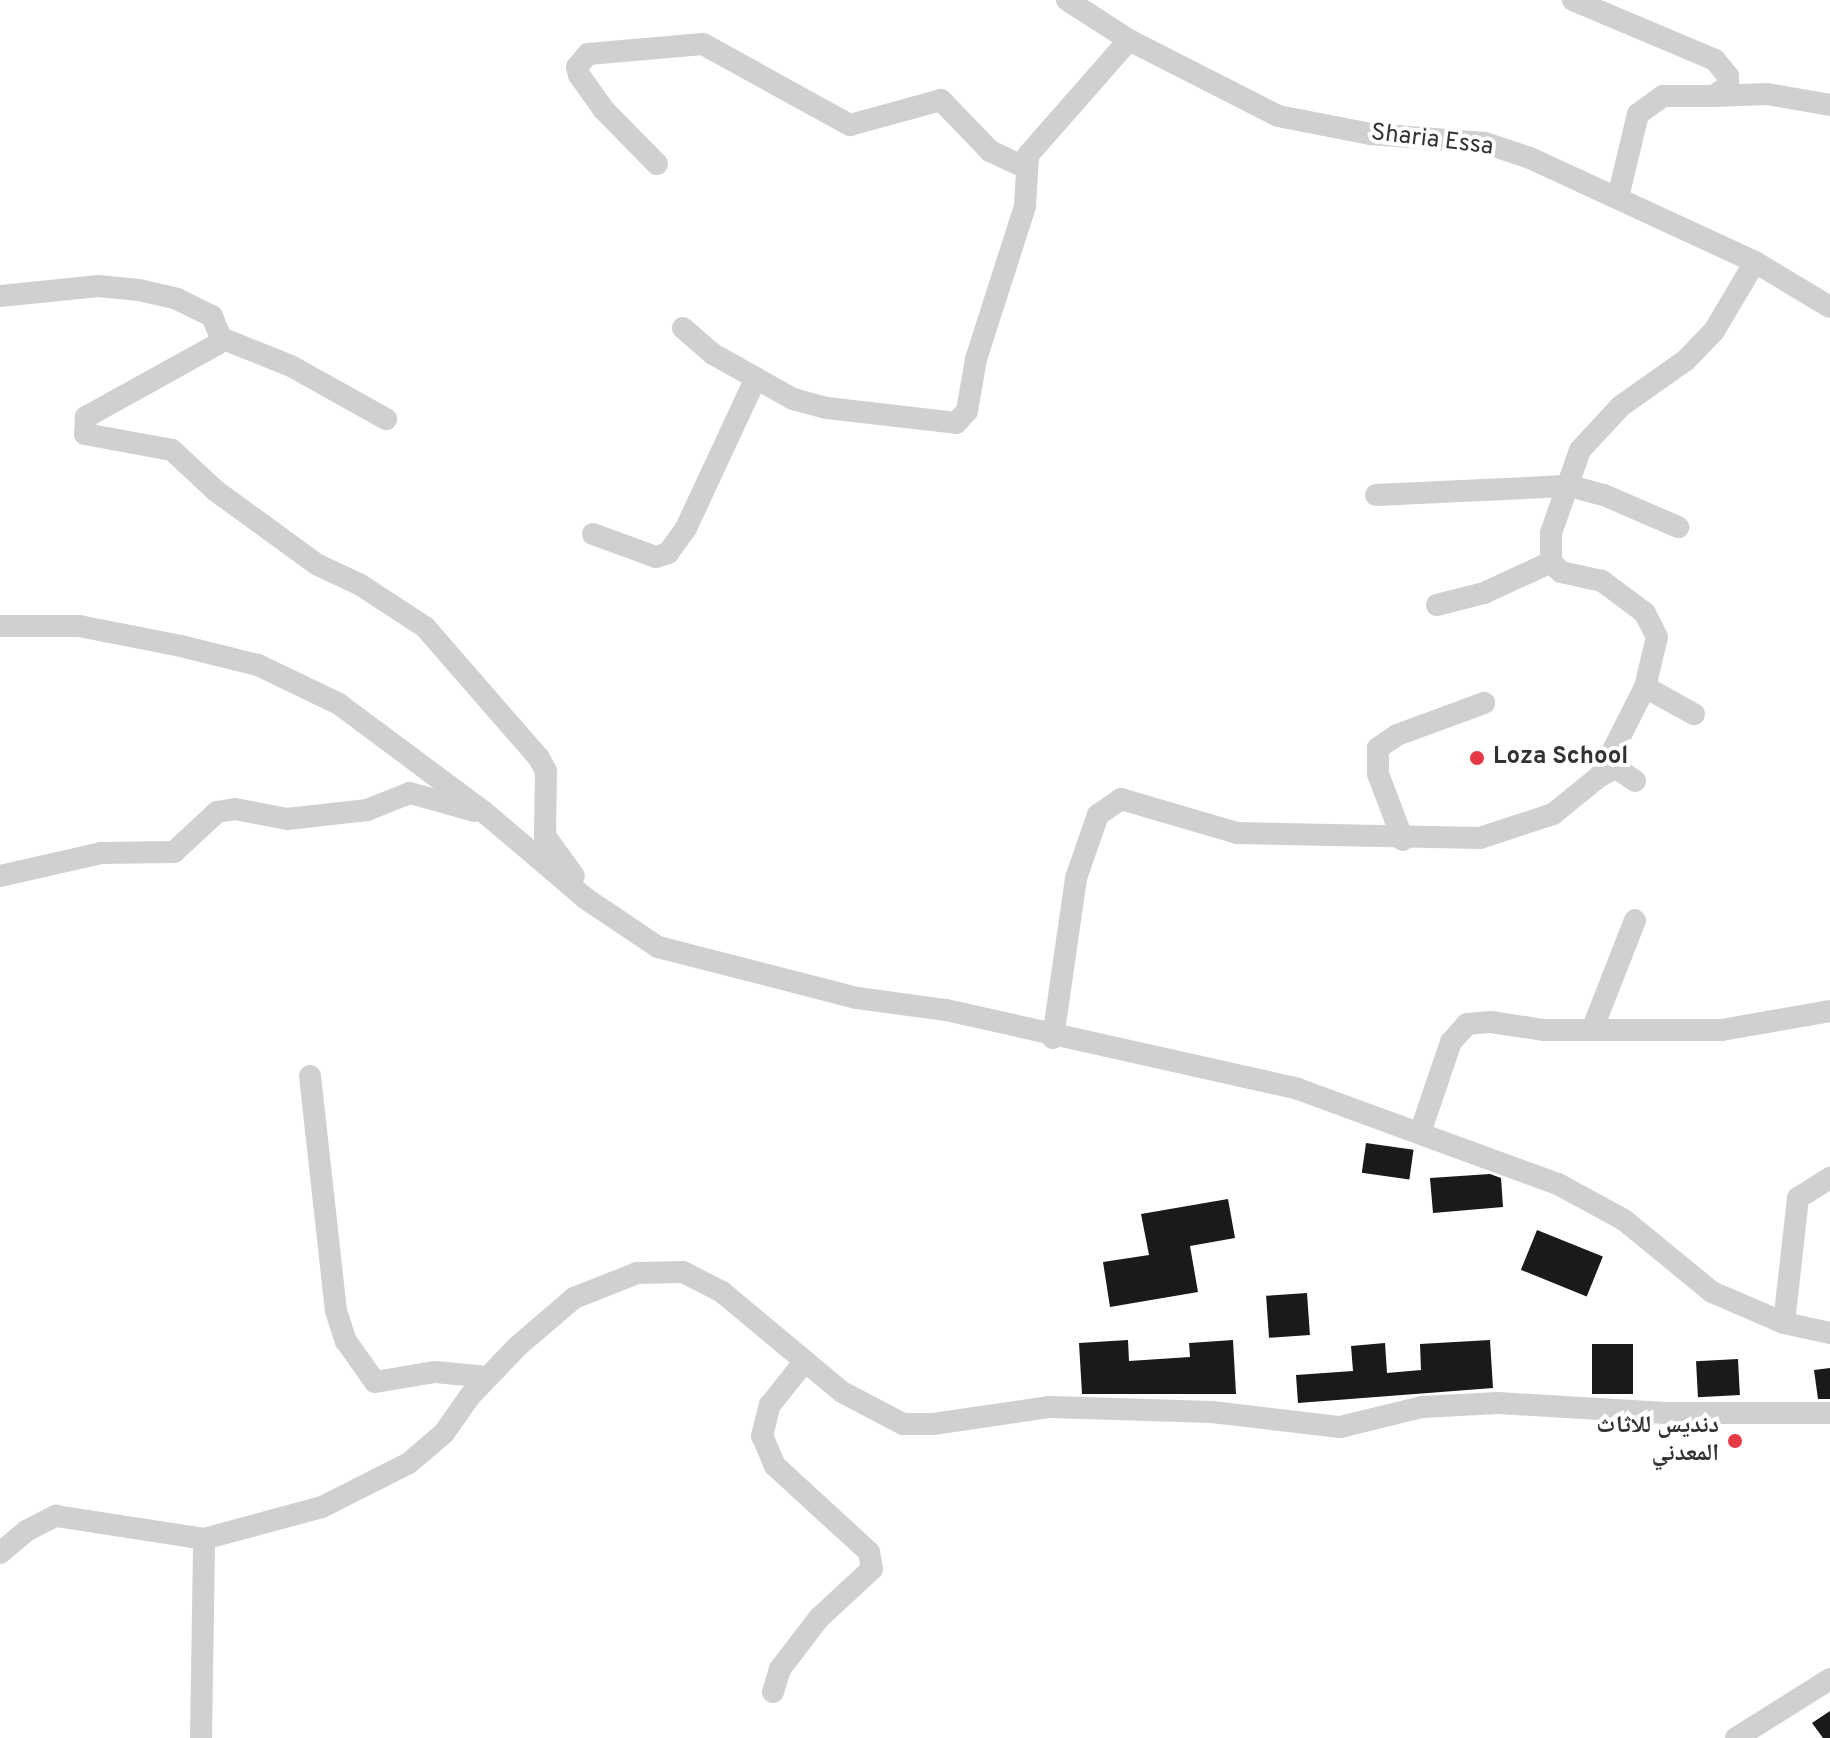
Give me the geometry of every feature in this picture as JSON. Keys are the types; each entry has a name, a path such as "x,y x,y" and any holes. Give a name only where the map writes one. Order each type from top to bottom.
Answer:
{"street":[{"path":"1573,0 1715,60 1728,76 1728,86 1714,96"},
{"name":"Sharia Essa","path":"1071,3 1129,40 1278,116 1371,134 1485,143 1618,197 1755,262 1830,307"},
{"path":"683,328 755,380 827,408 956,423 967,411 976,359 1025,206 1028,155 1129,40"},
{"path":"657,164 604,110 579,75 577,67 588,54 703,44 850,125 941,100 990,151 1026,168"},
{"path":"1618,197 1638,114 1663,96 1767,94 1830,105"},
{"path":"1600,776 1645,687 1657,637 1645,613 1602,581 1561,572 1551,562 1551,533 1570,486 1580,450 1621,406 1686,360 1714,331 1755,262"},
{"path":"0,296 98,286 139,290 199,307 219,326 221,338"},
{"path":"221,338 291,366 386,419"},
{"path":"221,338 86,417 85,434 172,450 216,491 318,565 359,584 425,627 539,758 546,771 545,836 585,898"},
{"path":"593,534 656,557 668,553 686,528 755,380"},
{"path":"1376,495 1570,486 1604,495 1678,527"},
{"path":"1437,605 1484,593 1551,562"},
{"path":"0,626 79,626 258,665 339,704 484,812 585,898 658,947 857,998 946,1010 1053,1038 1298,1089 1421,1130 1558,1184 1624,1220 1712,1292 1784,1323 1830,1333"},
{"path":"1645,687 1694,714"},
{"path":"1403,840 1378,774 1378,748 1484,703"},
{"path":"1053,1038 1076,878 1098,815 1121,799 1237,833 1403,840 1480,838 1553,814 1600,776 1616,768 1635,781"},
{"path":"0,876 101,853 174,852 217,812 235,809 287,819 367,810 410,793 484,812"},
{"path":"1592,1030 1635,920"},
{"path":"1421,1130 1451,1042 1467,1024 1592,1030 1722,1030 1830,1011"},
{"path":"310,1076 336,1311 346,1341 375,1382 435,1372 488,1377"},
{"path":"1784,1323 1798,1198 1830,1178"},
{"path":"0,1553 26,1531 56,1516 204,1539 322,1507 409,1463 444,1433 488,1377 574,1298 637,1273 683,1272 722,1292 842,1392 903,1424 933,1424 1050,1407 1212,1412 1340,1427 1422,1407 1498,1403 1666,1413 1830,1413"},
{"path":"773,1692 780,1669 819,1618 872,1569 869,1552 775,1466 762,1436 770,1405 805,1361"},
{"path":"201,1738 204,1539"},
{"path":"1736,1738 1830,1679"}],"building":[{"path":"1366,1143 1414,1150 1409,1179 1362,1173"},
{"path":"1490,1174 1501,1178 1503,1207 1433,1213 1430,1178"},
{"path":"1228,1199 1235,1238 1190,1246 1198,1292 1110,1307 1103,1262 1149,1255 1141,1214"},
{"path":"1537,1230 1603,1257 1587,1296 1521,1270"},
{"path":"1307,1293 1310,1335 1269,1338 1266,1296"},
{"path":"1128,1340 1129,1361 1190,1357 1189,1343 1233,1340 1236,1394 1082,1394 1079,1343"},
{"path":"1490,1340 1493,1388 1298,1403 1296,1375 1353,1371 1351,1346 1385,1343 1387,1373 1421,1370 1420,1344"},
{"path":"1592,1344 1633,1344 1633,1394 1592,1394"},
{"path":"1738,1359 1740,1395 1698,1397 1696,1361"},
{"path":"1830,1368 1830,1399 1818,1399 1814,1370"},
{"path":"1830,1711 1830,1738 1823,1738 1812,1723"}],"place":[{"name":"Loza School","path":"1477,758"},
{"name":"دنديس للاثاث المعدني","path":"1735,1441"}]}
